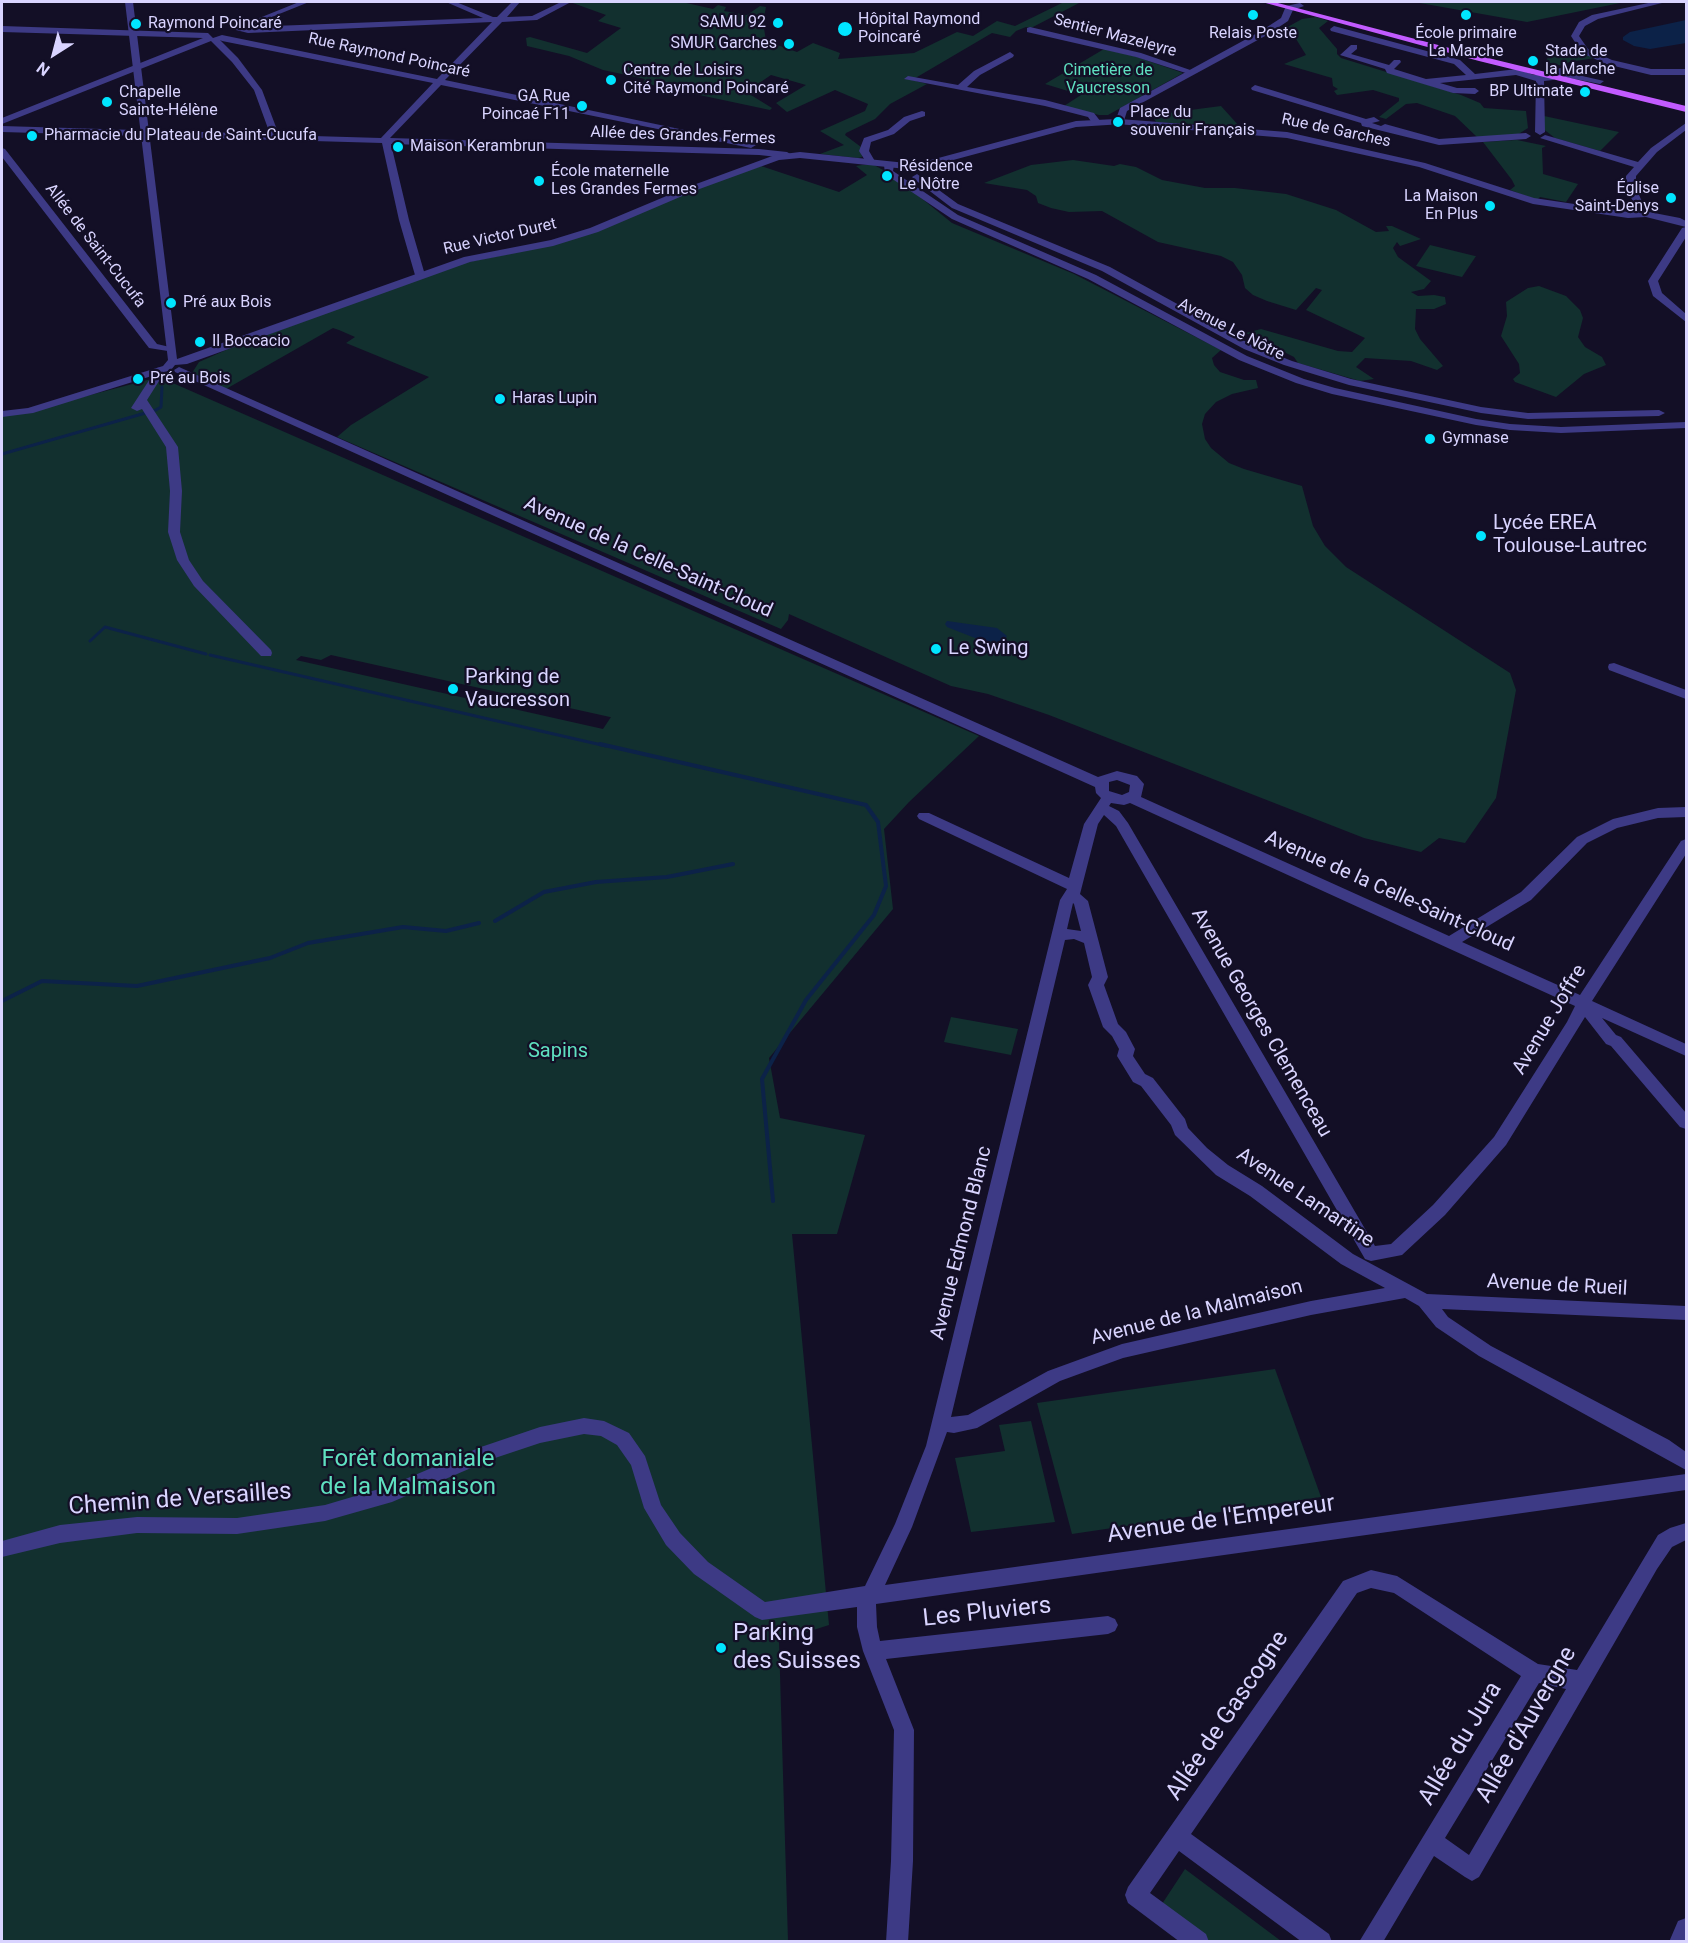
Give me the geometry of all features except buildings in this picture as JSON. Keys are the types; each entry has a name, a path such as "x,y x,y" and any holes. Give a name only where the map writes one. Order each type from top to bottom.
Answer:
{"main road":[{"path":"1286,7 1306,9 1558,73 1665,104"},
{"path":"1306,9 1516,69"},
{"path":"1600,81 1670,102 1686,110"}],"street":[{"path":"129,2 134,30 143,133 173,366 140,405 172,447 176,491 174,532 183,560 198,583 266,653"},
{"path":"2,121 305,2"},
{"path":"450,2 500,19"},
{"path":"420,275 385,138 516,2"},
{"path":"236,28 248,30 534,18 567,2"},
{"path":"1264,33 1285,19 1286,7 1265,2"},
{"path":"1662,2 1595,17 1582,24 1575,36 1585,51 1610,63 1651,72 1686,72"},
{"path":"1120,122 1123,110 1306,9"},
{"name":"Rue Raymond Poincaré","path":"2,29 134,30 215,37 748,145 756,147 759,152"},
{"path":"1334,29 1457,62 1475,76"},
{"name":"Sentier Mazeleyre","path":"1030,30 1138,55 1192,72"},
{"path":"215,37 258,90 276,138"},
{"path":"1354,47 1344,55 1393,65 1390,72 1394,74 1456,91 1475,91"},
{"path":"960,88 977,73 1010,55"},
{"path":"1426,82 1475,76 1487,77 1528,66 1600,81"},
{"path":"1516,69 1537,78 1558,73"},
{"path":"1536,134 1537,78"},
{"path":"908,79 1051,104 1090,115 1096,122"},
{"path":"1255,88 1367,122 1365,124 1382,129 1385,127 1438,142 1536,134 1639,165"},
{"path":"1665,104 1686,110"},
{"path":"871,163 864,151 867,140 891,132 908,119 923,113"},
{"name":"Rue de Garches","path":"788,155 889,165 917,172 1076,124 1120,122 1287,135 1422,165 1533,201 1628,215 1646,214 1683,220"},
{"path":"1646,214 1638,205 1630,188 1632,176 1654,150 1686,126"},
{"name":"Allée des Grandes Fermes","path":"2,129 759,152 788,155"},
{"name":"Allée de Saint-Cucufa","path":"2,151 153,346 170,350"},
{"name":"Rue Victor Duret","path":"2,414 29,411 173,366 468,259 553,243 691,189 788,155"},
{"name":"Avenue Le Nôtre","path":"889,165 888,172 955,217 1092,277 1243,358 1314,386 1476,422 1510,427 1561,430 1686,425"},
{"path":"895,177 904,180 917,172"},
{"name":"Avenue Le Nôtre","path":"917,172 956,206 1106,269 1187,311 1248,347 1288,363 1349,382 1481,410 1557,417 1659,412"},
{"path":"1686,230 1653,281 1657,294 1686,319"},
{"path":"1672,251 1686,255"},
{"name":"Avenue de la Celle-Saint-Cloud","path":"173,366 1104,796 1115,799 1131,798 1686,1050"},
{"path":"1614,667 1686,695"},
{"path":"1104,796 1110,776 1117,775 1132,779 1138,789 1131,798"},
{"name":"Avenue Edmond Blanc","path":"869,1594 893,1549 926,1471 940,1423 1067,900 1074,891 1090,824 1104,796"},
{"name":"Avenue Georges Clemenceau","path":"1104,796 1367,1260"},
{"path":"1450,943 1526,896 1582,840 1613,824 1658,813 1686,812"},
{"path":"924,816 1074,891"},
{"name":"Avenue Joffre","path":"1367,1260 1396,1250 1439,1210 1500,1141 1585,1004 1586,998 1686,844"},
{"name":"Avenue Lamartine","path":"1074,891 1081,901 1100,977 1096,985 1111,1027 1118,1032 1126,1049 1125,1056 1139,1078 1147,1082 1179,1124 1180,1131 1222,1170 1256,1191 1347,1258 1367,1260 1406,1291 1425,1301 1442,1322 1485,1351 1663,1446 1686,1462"},
{"path":"1059,934 1076,934 1090,941"},
{"path":"1585,1004 1598,1025 1611,1040 1616,1041 1686,1123"},
{"path":"1616,1041 1625,1022"},
{"name":"Avenue de la Malmaison","path":"940,1423 964,1425 1054,1376 1122,1351 1288,1312 1406,1291"},
{"name":"Avenue de Rueil","path":"1425,1301 1686,1313"},
{"name":"Chemin de Versailles","path":"2,1549 60,1534 137,1525 237,1526 325,1513 392,1494 487,1453 540,1435 584,1426 604,1429 623,1439 639,1462 653,1508 673,1539 701,1568 762,1611"},
{"name":"Avenue de l'Empereur","path":"762,1611 869,1594 1686,1482"},
{"name":"Allée d'Auvergne","path":"1432,1842 1472,1870 1650,1563 1665,1541 1686,1532"},
{"name":"Allée de Gascogne","path":"1198,1941 1136,1894 1345,1593 1356,1583 1371,1579 1390,1582 1401,1587 1534,1673"},
{"path":"869,1594 867,1626 873,1651 904,1730 902,1861 897,1941"},
{"name":"Les Pluviers","path":"873,1651 1108,1625"},
{"path":"1534,1673 1569,1680 1583,1679"},
{"name":"Allée du Jura","path":"1370,1941 1534,1673"},
{"path":"1177,1836 1321,1941"},
{"path":"1680,1941 1686,1929"}],"green space":[{"path":"570,2 682,2 713,9 718,5 726,7 724,11 747,15 760,6 766,7 763,22 766,41 797,52 813,43 840,53 838,59 914,53 957,32 973,36 997,21 1015,26 1064,2 1081,2 1031,28 1026,27 1016,31 1010,37 992,33 912,80 927,84 890,104 875,119 846,133 845,135 861,147 862,157 858,158 820,154 844,145 820,131 865,111 868,104 835,90 787,112 776,103 806,85 771,75 746,92 772,108 770,110 643,83 645,79 603,70 569,56 527,46 526,38 530,37 587,53 621,28 598,21 606,15"},
{"path":"1414,2 1625,2 1527,22"},
{"path":"1316,17 1328,21 1319,28 1337,49 1337,54 1341,58 1461,95 1480,103 1484,108 1526,111 1528,128 1517,135 1477,137 1455,116 1417,103 1406,104 1386,119 1379,117 1399,101 1399,98 1373,90 1337,95 1334,91 1338,89 1333,86 1332,78 1284,64 1306,55 1293,34 1284,29 1302,19"},
{"name":"Cimetière de Vaucresson","path":"1104,49 1134,56 1183,73 1108,115 1099,115 1064,106 1081,95 1045,84"},
{"path":"1579,51 1595,58 1569,62 1568,67 1545,62 1549,56"},
{"path":"1221,106 1240,127 1156,122 1152,115"},
{"path":"1544,116 1619,132 1600,151 1555,138 1542,128"},
{"path":"1517,140 1546,146 1542,148 1543,174 1578,184 1566,202 1540,197 1537,200 1510,190 1515,186 1512,180 1483,142"},
{"path":"1073,160 1136,167 1162,180 1205,188 1235,188 1286,194 1336,210 1376,232 1389,231 1386,226 1392,226 1421,239 1400,246 1397,242 1393,248 1398,257 1431,281 1424,289 1411,292 1418,296 1445,297 1446,304 1434,309 1416,309 1415,329 1420,339 1443,366 1437,370 1411,361 1365,358 1356,367 1374,379 1360,381 1298,363 1294,357 1246,333 1261,329 1338,351 1352,352 1365,338 1306,310 1322,290 1316,288 1296,310 1267,301 1253,295 1245,288 1242,275 1233,262 1221,256 1158,242 1102,211 1069,212 1051,208 1038,203 1036,196 1027,190 984,183 1031,165"},
{"path":"874,165 894,176 952,223 1074,274 1221,350 1212,358 1220,372 1244,380 1256,380 1258,388 1232,394 1216,402 1205,414 1202,424 1205,439 1211,448 1229,463 1302,486 1313,526 1325,546 1346,567 1510,673 1516,690 1496,798 1465,843 1439,838 1421,852 1364,838 1049,715 988,694 951,686 789,614 788,620 781,629 337,437 351,425 429,377 346,343 355,337 339,330 333,328 226,389 192,373 199,362 226,350 441,270 463,263 543,247 683,193 761,166 839,192 867,175 856,166"},
{"path":"1430,245 1476,256 1462,277 1416,266"},
{"path":"1539,286 1566,296 1580,310 1583,318 1578,337 1585,347 1602,357 1606,365 1584,374 1556,397 1515,382 1513,379 1520,373 1519,364 1501,336 1507,316 1506,302 1528,288"},
{"name":"Forêt domaniale de la Malmaison","path":"159,377 979,736 909,802 884,829 893,909 769,1058 780,1118 865,1135 837,1234 792,1234 829,1625 779,1641 788,1941 2,1941 2,414 29,411","holes":["331,655 611,717 603,729 296,660 301,656 321,660"]},
{"path":"951,1017 1018,1029 1011,1055 944,1042"},
{"path":"1275,1369 1321,1497 1072,1534 1037,1403"},
{"path":"1031,1421 1055,1522 971,1532 955,1458 1005,1451 999,1425"},
{"path":"1185,1869 1281,1941 1206,1941 1160,1907"}],"water":[{"path":"1686,20 1686,43 1650,49 1634,46 1623,40 1623,37 1630,32"},
{"path":"947,621 997,628 1007,636 1000,643 980,640 947,627 945,624"}],"waterway":[{"path":"2,454 156,410 161,407 162,387"},
{"path":"90,641 105,627 206,654"},
{"path":"210,655 606,746"},
{"path":"600,744 866,805 878,822 886,886 874,915 806,1000 762,1079 773,1201"},
{"path":"495,921 544,892 596,882 667,877 733,864"},
{"path":"2,1001 42,981 137,986 270,958 308,943 403,927 446,931 479,923"}],"place":[{"name":"Relais Poste","path":"1253,15"},
{"name":"École primaire La Marche","path":"1466,15"},
{"name":"SAMU 92","path":"778,23"},
{"name":"Raymond Poincaré","path":"136,24"},
{"name":"Hôpital Raymond Poincaré","path":"845,29"},
{"name":"SMUR Garches","path":"789,44"},
{"name":"Stade de la Marche","path":"1533,61"},
{"name":"Centre de Loisirs Cité Raymond Poincaré","path":"611,80"},
{"name":"BP Ultimate","path":"1585,92"},
{"name":"Chapelle Sainte-Hélène","path":"107,102"},
{"name":"GA Rue Poincaé F11","path":"582,106"},
{"name":"Place du souvenir Français","path":"1118,122"},
{"name":"Pharmacie du Plateau de Saint-Cucufa","path":"32,136"},
{"name":"Maison Kerambrun","path":"398,147"},
{"name":"Résidence Le Nôtre","path":"887,176"},
{"name":"École maternelle Les Grandes Fermes","path":"539,181"},
{"name":"Église Saint-Denys","path":"1671,198"},
{"name":"La Maison En Plus","path":"1490,206"},
{"name":"Pré aux Bois","path":"171,303"},
{"name":"Il Boccacio","path":"200,342"},
{"name":"Pré au Bois","path":"138,379"},
{"name":"Haras Lupin","path":"500,399"},
{"name":"Gymnase","path":"1430,439"},
{"name":"Lycée EREA Toulouse-Lautrec","path":"1481,536"},
{"name":"Le Swing","path":"936,649"},
{"name":"Parking de Vaucresson","path":"453,689"},
{"name":"Parking des Suisses","path":"721,1648"}],"park label":[{"name":"Sapins","path":"558,1052"}]}
